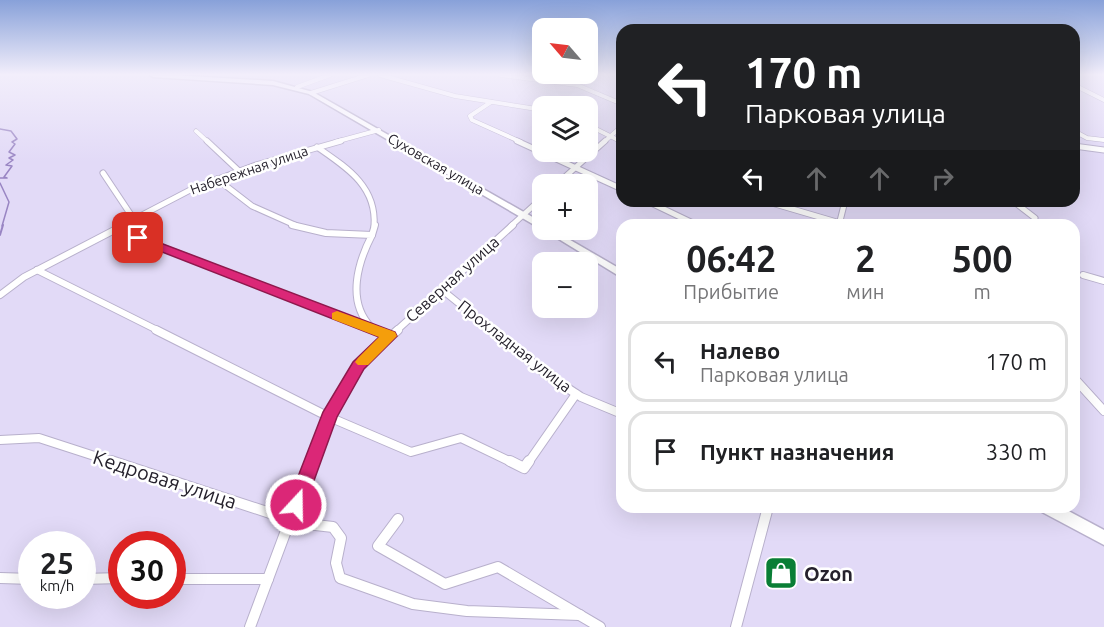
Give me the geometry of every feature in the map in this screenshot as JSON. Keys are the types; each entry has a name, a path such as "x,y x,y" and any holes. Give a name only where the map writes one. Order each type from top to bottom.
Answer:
{"street":[{"name":"Суховская улица","path":"332,104 532,220"},
{"path":"488,104 470,116 472,120 616,186"},
{"path":"506,104 532,108"},
{"name":"Набережная улица","path":"0,295 37,270 117,230 133,218 217,179 379,130"},
{"path":"598,130 616,140"},
{"path":"196,131 239,171"},
{"path":"569,174 616,132"},
{"path":"1080,134 1087,138 1104,140"},
{"path":"317,147 357,175 366,185 375,216 372,235 358,264 354,280 365,322 376,331"},
{"path":"1080,147 1104,150"},
{"path":"103,173 133,218"},
{"path":"217,179 241,200 268,214 323,232 372,235"},
{"name":"Северная улица","path":"250,627 329,417 358,366 532,207"},
{"path":"660,207 685,219"},
{"path":"785,207 824,219"},
{"path":"1021,207 1035,218"},
{"path":"117,230 390,336"},
{"path":"565,240 616,270"},
{"path":"37,270 329,417 411,453 461,438 524,468 576,394"},
{"path":"1083,275 1104,281"},
{"name":"Прохладная улица","path":"441,289 546,374 576,394 616,411"},
{"path":"1080,385 1104,411"},
{"name":"Кедровая улица","path":"0,440 39,438 273,514 290,522 333,527 341,537 336,563 340,578 413,604 467,611 580,615"},
{"path":"736,627 766,513"},
{"path":"1065,513 1104,538"},
{"path":"398,519 378,546 445,584 498,567 602,626"},
{"path":"0,578 18,579"},
{"path":"186,579 268,579"}],"waterway":[{"path":"0,129 11,131 17,139 12,142 15,144 9,152 15,155 9,158 13,160 6,165 12,166 4,177 7,178 0,178"},
{"path":"0,183 9,202 2,226"},
{"path":"0,235 3,225"}],"slow traffic":[{"path":"337,316 390,336 363,362"}],"place":[{"name":"Ozon","path":"781,573"}],"route":[{"path":"138,238 390,336 358,366 329,417 296,505"}]}
